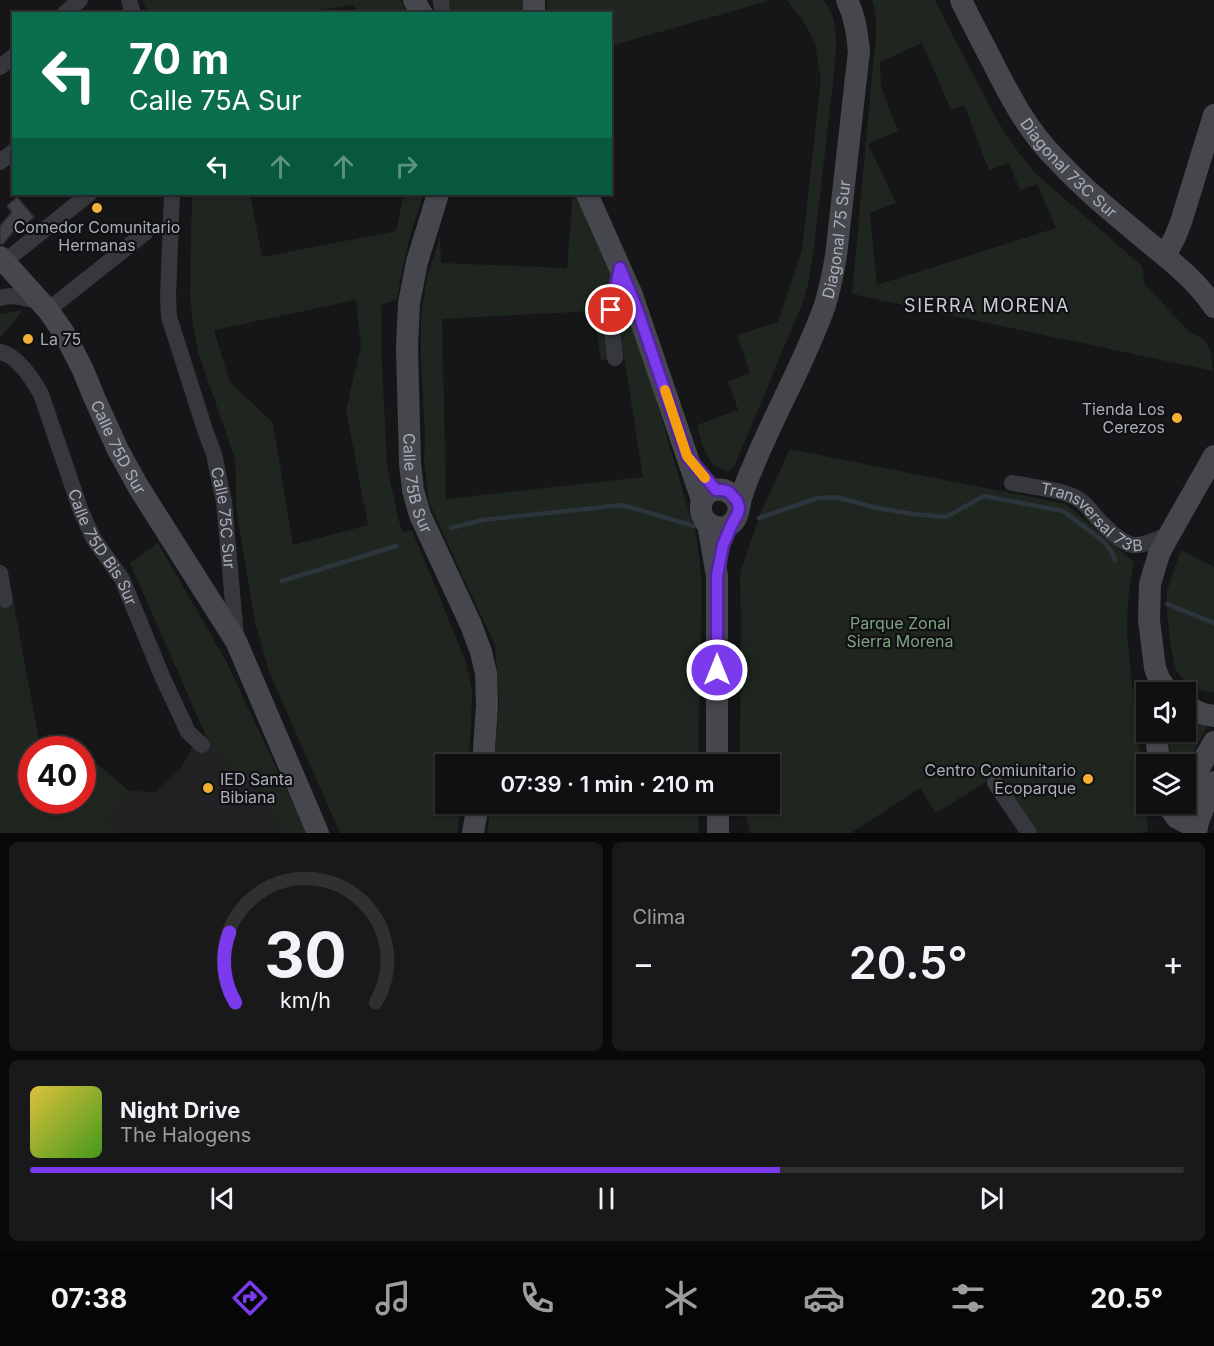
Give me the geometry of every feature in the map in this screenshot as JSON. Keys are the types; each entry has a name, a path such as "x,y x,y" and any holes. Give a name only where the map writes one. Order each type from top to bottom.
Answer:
{"street":[{"path":"66,12 80,0"},
{"name":"Diagonal 75 Sur","path":"723,502 753,466 810,342 831,282 836,256 859,51 854,14 847,0"},
{"name":"Diagonal 73C Sur","path":"961,0 1015,106 1043,146 1084,186 1197,285 1214,307"},
{"path":"0,67 12,58"},
{"path":"1164,256 1181,222 1214,115"},
{"path":"0,162 12,153"},
{"path":"2,260 88,195"},
{"name":"Calle 75C Sur","path":"172,195 169,317 214,454 224,501 236,641 318,833"},
{"name":"Calle 75B Sur","path":"438,195 417,262 409,303 407,347 410,463 413,489 420,515 482,652 486,673 487,705 484,754"},
{"path":"587,195 635,304 687,456 723,502 723,545 717,576"},
{"path":"0,298 9,295 25,297 44,306 146,233"},
{"name":"Calle 75D Sur","path":"2,260 44,306 64,333 118,450 139,488 236,641"},
{"path":"615,358 611,310 620,268"},
{"name":"Calle 75D Bis Sur","path":"2,352 20,365 41,394 81,512 93,538 122,579 188,732 202,745"},
{"path":"1161,682 1155,668 1151,647 1150,584 1169,535 1210,470"},
{"name":"Transversal 73B","path":"1012,483 1066,493 1080,500 1123,542 1130,545 1169,535"},
{"path":"717,754 717,576 708,524 701,513 723,502"},
{"path":"0,573 5,600"},
{"path":"1155,668 1155,682"},
{"path":"1196,711 1214,716"},
{"path":"1196,773 1214,742"},
{"path":"1182,820 1199,819 1214,782"},
{"path":"995,783 1029,833"},
{"path":"473,833 476,814"},
{"path":"718,814 719,831"}],"shaded area":[{"name":"IED Santa Bibiana","path":"213,742 242,785 251,780 282,833 117,833 108,816 129,791 157,792 182,767 192,747"}],"green space":[{"path":"143,0 400,0 408,12 357,12 354,5 305,12 147,12"},
{"path":"431,0 523,0 523,12 438,12"},
{"path":"547,0 772,0 612,46 612,12 546,12"},
{"path":"787,0 823,0 832,14 835,30 835,64 814,247 803,302 735,465 729,471 721,469 710,460 703,447 697,425 738,410 728,381 750,373 737,335 778,322 802,250 821,79 815,43 802,19"},
{"path":"872,0 935,0 998,122 1016,149 1034,172 1142,266 1145,285 1189,331 1206,341 1211,353 1213,371 852,294 876,40","holes":["922,43 951,110 964,105 989,170 1009,163 1020,190 1037,184 1056,228 877,285 870,213 896,203 868,144 898,131 881,87 880,62"]},
{"path":"192,195 250,195 262,257 396,231 404,195 424,195 408,246 397,300 381,304 387,466 403,533 412,530 466,662 472,691 468,754 435,754 435,814 460,814 457,833 340,833 270,674 255,622 237,514 235,459 199,355 190,294","holes":["356,300 361,346 346,410 368,525 293,545 273,423 230,382 214,330"]},
{"path":"573,195 582,195 628,305 697,539 702,583 698,754 495,754 499,704 495,644 429,502 424,460 421,315 427,277 440,237 441,263 567,268","holes":["593,311 601,360 624,357 643,477 446,499 442,319"]},
{"path":"23,310 0,338 0,314"},
{"name":"Parque Zonal Sierra Morena","path":"790,449 1066,504 1134,562 1128,599 1127,636 1136,720 1136,742 1138,742 1140,754 1136,754 1136,814 1146,814 1148,831 1142,833 1037,833 997,775 936,813 920,788 851,833 750,833 745,814 780,814 780,754 740,754 740,573 761,512"},
{"path":"158,543 226,661 307,833 282,833 251,780 243,785 213,743 209,743 130,563"},
{"path":"1181,550 1214,567 1214,692 1196,688 1196,682 1186,682 1176,670 1171,648 1167,591"},
{"path":"12,595 38,736 18,736 18,814 96,814 96,764 129,791 108,816 117,833 0,833 0,596"},
{"path":"1196,724 1208,725 1192,754 1170,754 1169,742 1196,742"},
{"path":"490,814 698,814 699,833 487,833"}],"building":[{"path":"17,197 34,217 24,226 21,222 3,244 0,244 0,226 12,212 7,206"}],"waterway":[{"path":"759,518 818,498 835,497 877,508 946,517 984,496 1063,511 1102,540 1115,560"},
{"path":"451,528 483,520 622,505 698,527"},
{"path":"282,581 396,546"},
{"path":"1167,604 1214,623"}],"slow traffic":[{"path":"665,390 687,456 705,478"}],"place":[{"name":"Comedor Comunitario Hermanas","path":"97,208"},
{"name":"La 75","path":"28,339"},
{"name":"Tienda Los Cerezos","path":"1177,418"},
{"name":"Centro Comiunitario Ecoparque","path":"1088,779"},
{"name":"IED Santa Bibiana","path":"208,788"}],"district":[{"name":"SIERRA MORENA","path":"987,306"}],"route":[{"path":"611,310 620,268 637,309 687,456 716,490 729,492 734,496 739,507 736,519 723,545 717,576 717,670"}]}
